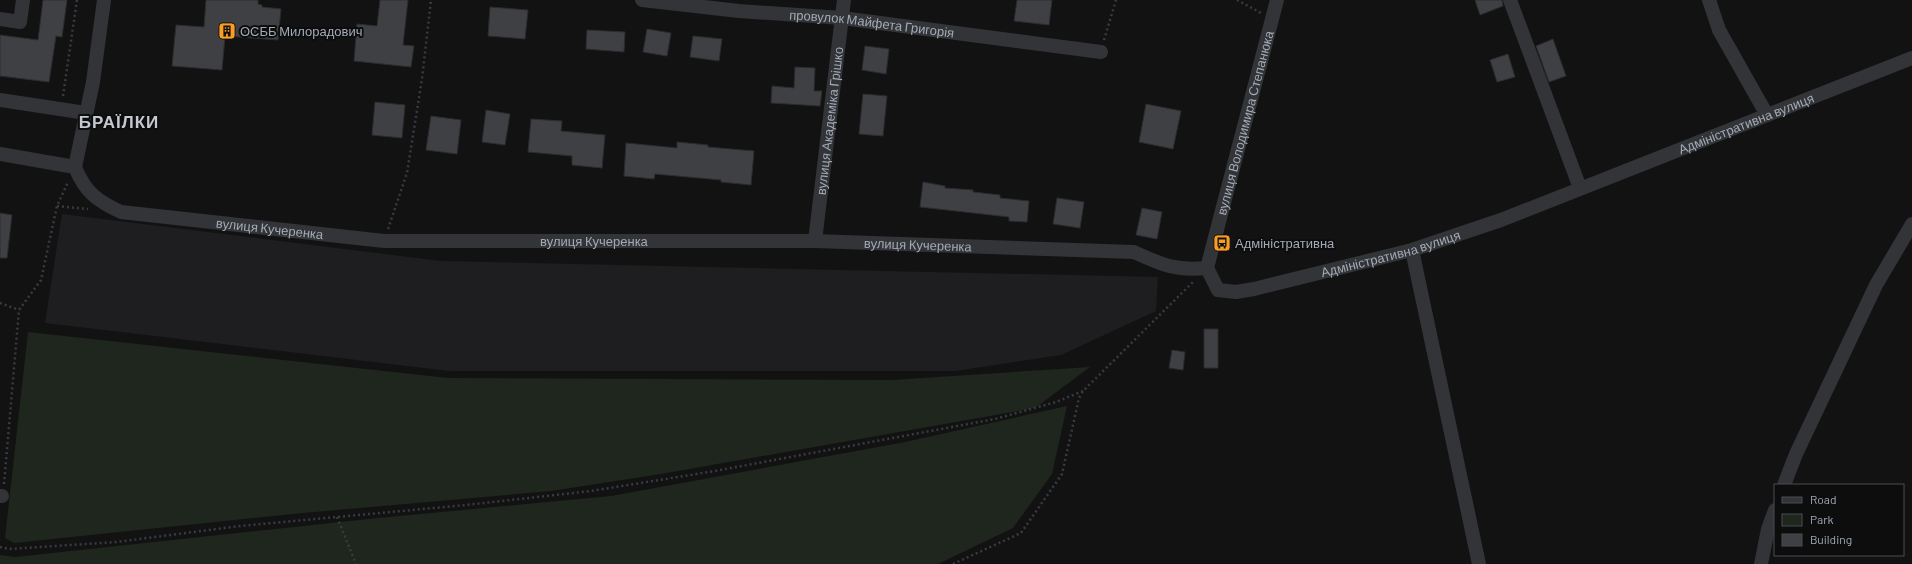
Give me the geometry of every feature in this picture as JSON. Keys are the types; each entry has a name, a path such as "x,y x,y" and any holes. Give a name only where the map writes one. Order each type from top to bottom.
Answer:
{"street":[{"path":"0,19 20,22 23,0"},
{"path":"0,154 75,167 93,82 104,0"},
{"name":"провулок Майфета Григорія","path":"642,0 739,11 842,18 1101,52"},
{"name":"вулиця Академіка Грішко","path":"816,241 844,0"},
{"name":"вулиця Володимира Степанюка","path":"1207,268 1277,0"},
{"path":"1510,0 1580,188"},
{"path":"1710,0 1719,30 1767,115"},
{"name":"Адміністративна вулиця","path":"1207,268 1218,290 1236,292 1254,289 1412,250 1501,220 1912,58"},
{"path":"0,100 61,108 86,113"},
{"name":"вулиця Кучеренка","path":"75,167 81,183 99,201 121,212 384,241 816,241 1134,252 1165,266 1190,270 1207,268"},
{"path":"1784,484 1796,454 1876,285 1912,224"},
{"path":"1412,250 1478,564"},
{"path":"1761,564 1768,529 1774,513"}],"path":[{"path":"61,108 77,0"},
{"path":"384,241 406,173 422,79 431,0"},
{"path":"1101,52 1116,0"},
{"path":"1237,0 1272,19"},
{"path":"1,496 19,310 41,280 57,206 75,167"},
{"path":"953,564 1021,533 1062,474 1079,398 1083,390 1207,268"},
{"path":"0,302 19,310"},
{"path":"0,547 9,549 116,542 240,526 590,491 715,471 995,419 1056,402 1083,390"},
{"path":"337,517 356,564"}],"shaded area":[{"path":"62,214 441,261 1158,277 1156,311 1061,355 955,371 449,371 45,323"}],"green space":[{"path":"28,332 448,378 892,380 1090,367 1035,408 661,474 551,491 292,514 14,543 5,538"},
{"path":"1067,406 1052,474 1013,528 938,564 0,564 0,555 15,557 378,518 611,496 905,442"}],"building":[{"path":"43,0 67,0 62,37 56,36 49,82 0,76 0,35 38,40"},
{"name":"ОСББ Милорадович","path":"206,0 258,0 258,4 262,5 262,7 281,9 278,40 225,36 222,70 172,66 176,25 204,27"},
{"path":"380,0 408,0 403,45 414,46 411,67 354,61 357,24 377,26"},
{"path":"1017,0 1052,0 1049,25 1014,21"},
{"path":"1475,0 1502,0 1503,6 1480,15"},
{"path":"490,7 528,10 525,39 488,36"},
{"path":"647,29 671,33 667,56 643,52"},
{"path":"587,30 625,32 624,52 586,49"},
{"path":"693,36 722,39 719,61 690,57"},
{"path":"1553,39 1566,76 1549,82 1536,46"},
{"path":"865,46 889,49 886,74 862,70"},
{"path":"1508,54 1515,77 1497,82 1490,60"},
{"path":"795,67 815,68 814,91 822,91 820,106 771,103 772,86 794,88"},
{"path":"863,94 887,96 883,136 859,134"},
{"path":"375,102 405,105 402,138 372,135"},
{"path":"1146,104 1181,111 1173,149 1139,142"},
{"path":"486,110 510,114 505,145 482,142"},
{"path":"431,116 461,120 457,154 426,150"},
{"path":"531,119 562,121 561,131 605,135 602,168 572,165 572,156 528,152"},
{"path":"677,142 708,145 708,147 754,151 751,185 721,182 721,180 655,174 654,179 624,176 626,143 677,148"},
{"path":"923,182 945,186 945,188 973,190 973,192 1000,195 1000,198 1029,201 1027,222 1009,221 1009,217 920,207"},
{"path":"1057,198 1084,202 1080,228 1053,224"},
{"path":"1142,208 1162,212 1157,239 1136,235"},
{"path":"0,213 12,215 7,258 0,258"},
{"path":"1204,329 1218,329 1218,368 1204,368"},
{"path":"1172,350 1185,352 1183,370 1169,368"}],"place":[{"name":"ОСББ Милорадович","path":"227,31"},
{"name":"Адміністративна","path":"1222,243"}],"district":[{"name":"БРАЇЛКИ","path":"119,122"}]}
